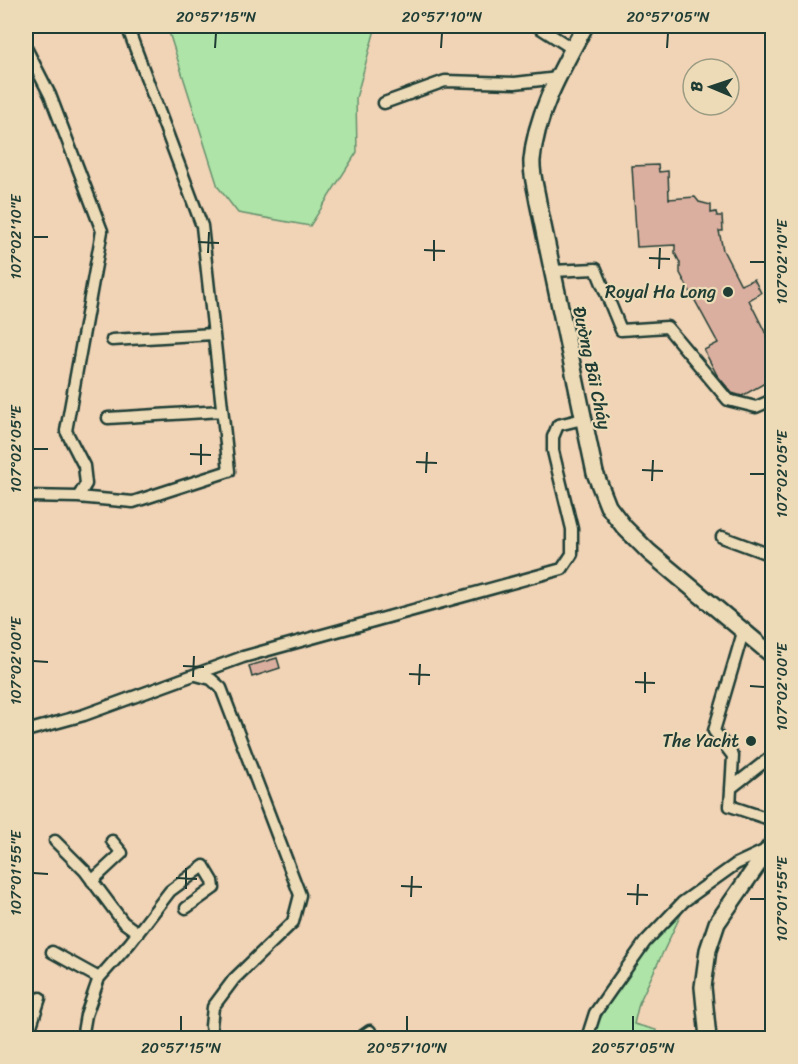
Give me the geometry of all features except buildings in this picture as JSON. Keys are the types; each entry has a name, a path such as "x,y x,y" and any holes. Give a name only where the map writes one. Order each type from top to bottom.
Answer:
{"main road":[{"name":"Đường Bãi Cháy","path":"585,26 540,119 532,162 538,202 595,473 608,506 624,527 649,552 744,629 772,655"},
{"path":"708,1038 703,987 708,951 717,922 771,846"}],"street":[{"path":"26,496 78,497 133,502 229,471 201,226 127,26"},
{"path":"537,26 573,49"},
{"path":"26,48 50,95 102,231 66,431 84,466 86,484 78,497"},
{"path":"384,103 445,81 515,83 558,78"},
{"path":"552,271 596,269 621,330 667,327 728,400 756,407 772,400"},
{"path":"112,340 213,334"},
{"path":"108,418 222,411"},
{"path":"26,731 84,716 243,657 562,568 572,554 572,529 554,451 553,437 558,425 583,419"},
{"path":"722,537 768,554 772,550"},
{"path":"744,629 714,731 733,756 730,806 772,820"},
{"path":"196,675 211,679 221,688 300,895 293,922 234,980 213,1007 211,1026 214,1038"},
{"path":"731,788 772,756"},
{"path":"55,841 92,881 123,922 138,933"},
{"path":"92,881 122,853 112,842"},
{"path":"587,1038 595,1013 611,990 645,942 683,902 736,864 771,846"},
{"path":"82,1038 86,1014 99,978 170,891 195,870 204,866 213,881 214,888 186,908"},
{"path":"52,952 99,978"},
{"path":"27,1038 40,998"},
{"path":"360,1038 370,1031"}],"green space":[{"path":"167,26 376,26 356,98 357,152 310,226 238,213 218,187"},
{"path":"684,908 639,1003 634,1024 656,1030 655,1038 592,1038 609,1002 631,968"}],"place":[{"name":"Royal Ha Long","path":"728,292"},
{"name":"The Yacht","path":"751,741"}]}
